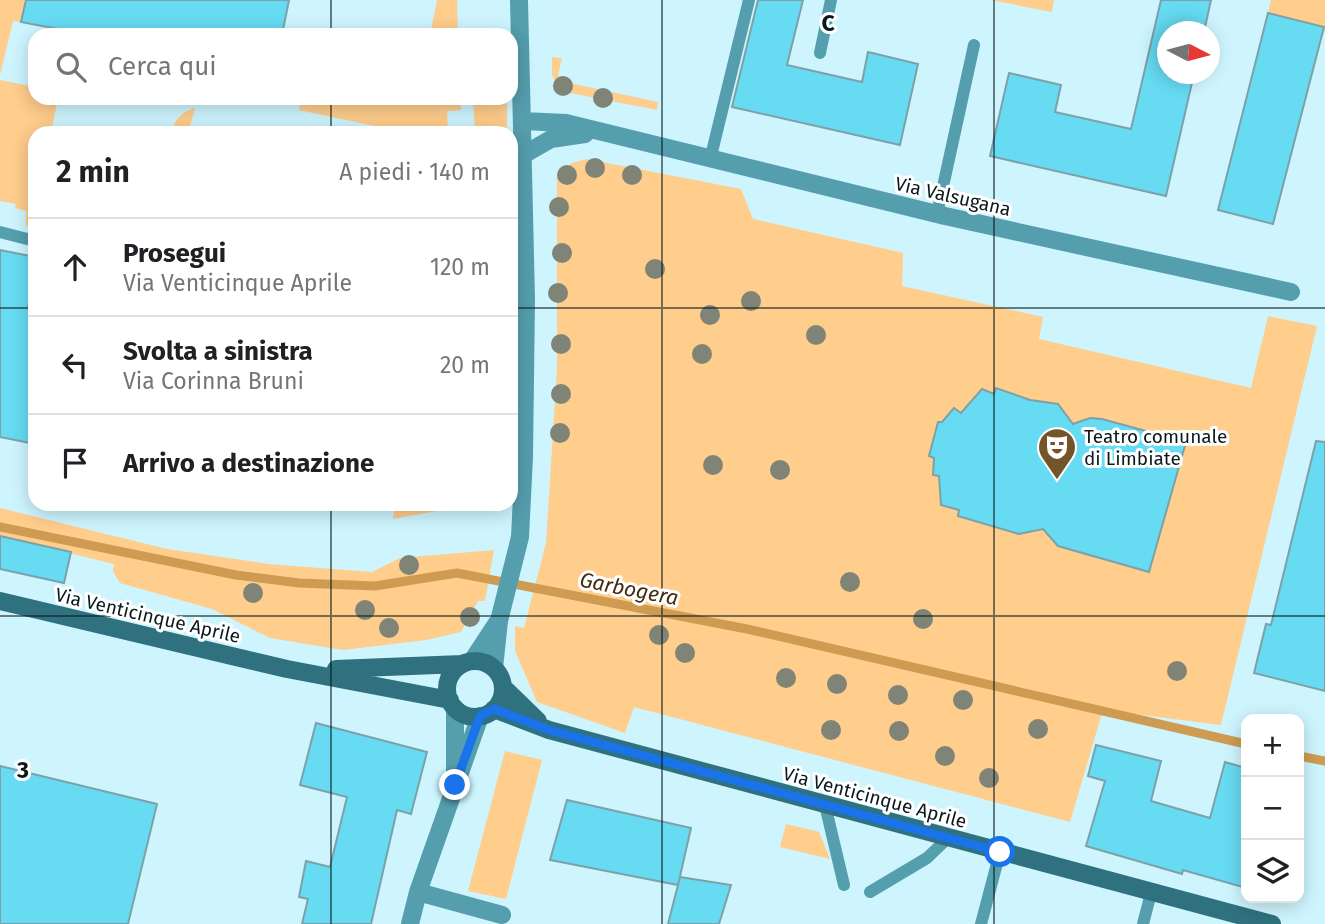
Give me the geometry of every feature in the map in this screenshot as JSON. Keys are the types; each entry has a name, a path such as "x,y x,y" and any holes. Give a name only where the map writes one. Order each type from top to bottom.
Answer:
{"street":[{"path":"494,668 499,621 518,547 524,457 526,299 519,0"},
{"name":"Via Valsugana","path":"523,121 566,123 606,135 937,214 1291,292"},
{"name":"Via Valsugana","path":"523,155 542,142 567,135 606,135"},
{"name":"Via Venticinque Aprile","path":"0,601 287,669 452,704"},
{"path":"455,785 449,679 467,662 499,621"},
{"path":"410,924 418,892 455,785 487,713 503,687 494,668 488,663 467,662"},
{"name":"Via Venticinque Aprile","path":"287,669 467,662"},
{"name":"Via Venticinque Aprile","path":"503,687 549,730"},
{"path":"452,704 471,716 487,713"},
{"name":"Via Venticinque Aprile","path":"487,713 1272,924"},
{"path":"418,892 502,915"}],"lane":[{"path":"710,160 749,0"},
{"path":"820,53 831,0"},
{"path":"937,214 974,45"},
{"path":"0,232 28,240"},
{"path":"825,805 829,831 844,885"},
{"path":"870,892 928,858 948,838"},
{"path":"981,924 1000,852"},
{"path":"1143,924 1152,893"}],"shaded area":[{"path":"0,0 26,0 21,22 13,21 0,75"},
{"path":"437,0 457,0 458,28 431,28"},
{"path":"991,0 1054,0 1052,12"},
{"path":"1271,0 1325,0 1325,30 1268,13"},
{"path":"552,57 562,58 558,75 561,81 658,102 657,110 560,91 552,75"},
{"path":"0,80 28,86 28,105 57,105 52,126 28,126 28,226 26,211 15,208 16,204 0,201"},
{"path":"300,105 461,105 461,110 447,111 448,126 374,126 299,110"},
{"path":"473,105 507,105 507,126 475,126"},
{"path":"195,108 190,126 174,126 179,117"},
{"path":"587,159 741,189 753,219 903,253 902,286 1043,317 1039,339 1251,388 1268,316 1317,326 1221,725 1103,710 1070,822 634,707 625,733 537,702 515,651 515,626 524,628 546,543 557,369 557,177 572,163"},
{"path":"0,508 167,549 269,564 372,572 400,558 494,550 485,601 478,601 461,632 426,640 343,650 270,638 212,609 120,583 113,571 114,564 0,536"},
{"path":"394,511 437,511 393,519"},
{"path":"505,751 542,760 506,899 468,891"},
{"path":"786,824 819,832 830,859 780,847"}],"building":[{"path":"26,0 289,0 283,28 52,28 21,22"},
{"path":"758,0 803,0 787,65 862,82 868,52 918,64 900,145 732,107"},
{"path":"1161,0 1211,0 1206,21 1157,21 1157,84 1192,84 1166,196 990,156 1009,73 1061,85 1055,112 1131,129"},
{"path":"1268,13 1324,27 1273,224 1218,210"},
{"path":"0,250 28,256 28,443 0,437"},
{"name":"Teatro comunale di Limbiate","path":"996,388 1030,400 1058,404 1073,424 1090,418 1102,419 1186,442 1149,572 1058,546 1043,529 1019,534 958,516 959,510 941,505 939,476 933,475 934,458 929,456 938,422 942,422 954,408 961,413 982,389 994,394"},
{"path":"1316,441 1325,442 1325,691 1254,673 1266,624 1271,625"},
{"path":"0,536 71,552 64,583 0,569"},
{"path":"316,723 427,752 411,814 397,810 371,924 302,924 308,899 299,897 306,861 330,867 347,797 300,785"},
{"path":"1096,745 1161,761 1151,801 1210,818 1225,762 1241,767 1241,887 1183,870 1182,874 1086,846 1105,781 1088,776"},
{"path":"0,766 157,804 128,924 0,924"},
{"path":"567,800 691,828 678,885 550,860"},
{"path":"680,877 731,885 719,924 668,924"}],"waterway":[{"name":"Garbogera","path":"0,527 236,575 299,583 375,586 457,573 747,629 1241,743"},
{"name":"Garbogera","path":"1304,757 1325,761"}],"place":[{"name":"Teatro comunale di Limbiate","path":"1057,481"}],"route":[{"path":"455,785 480,716 494,709 549,730 1000,852"}]}
